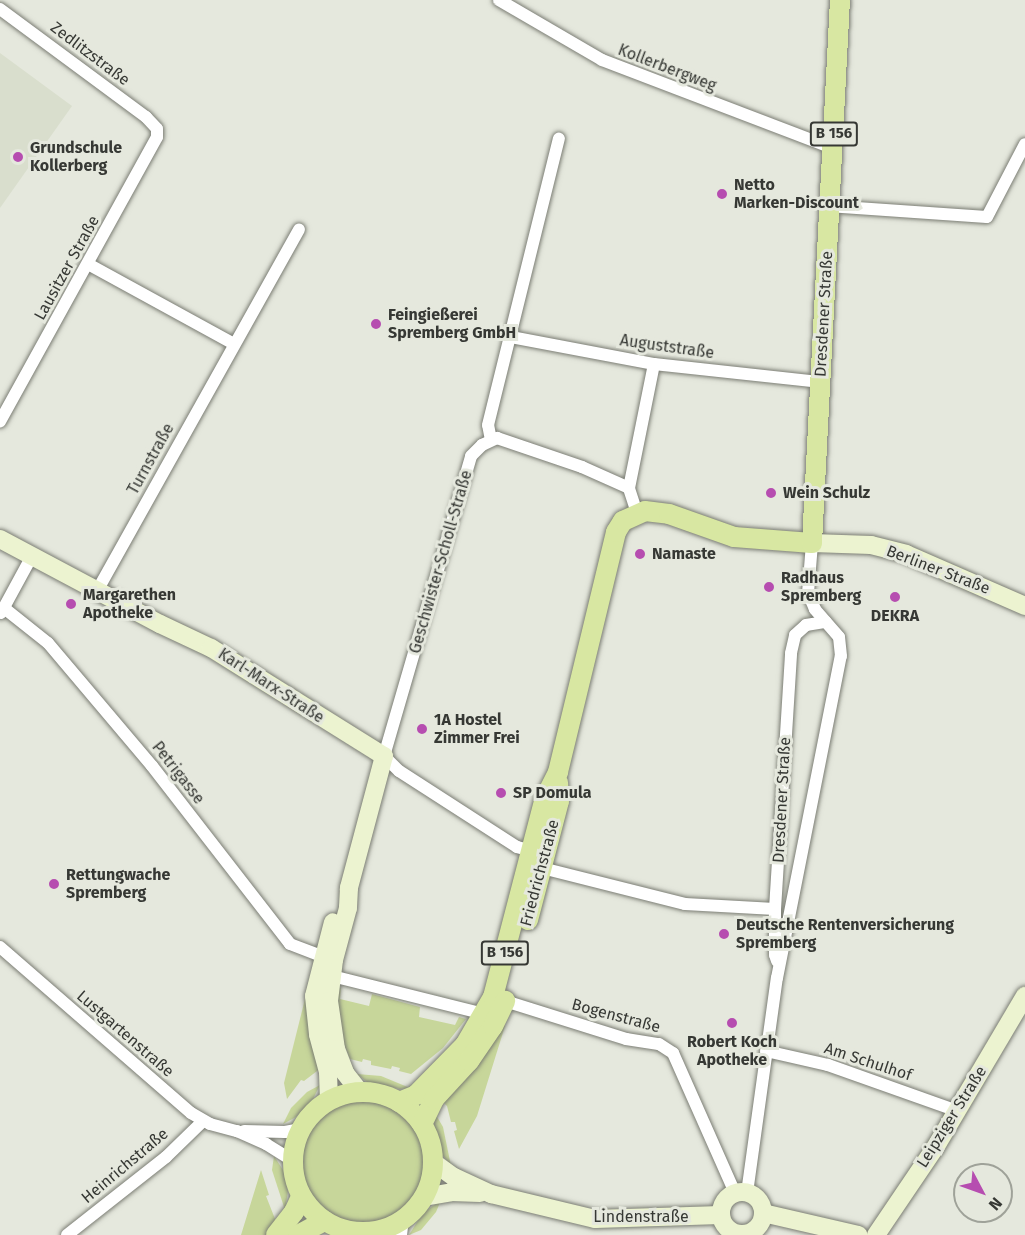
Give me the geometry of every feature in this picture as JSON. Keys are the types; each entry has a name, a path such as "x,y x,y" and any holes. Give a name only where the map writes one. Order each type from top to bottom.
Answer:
{"main road":[{"name":"Dresdener Straße","path":"812,543 840,0"},
{"path":"637,513 669,514 735,537 812,543"},
{"name":"Friedrichstraße","path":"399,1101 416,1095 429,1084 465,1045 484,1014 495,989 537,859 559,801 558,772 616,532 623,521 637,513"},
{"name":"Karl-Marx-Straße","path":"0,538 97,591 211,648 384,756"},
{"name":"Berliner Straße","path":"812,543 870,545 906,554 1025,606"},
{"name":"Geschwister-Scholl-Straße","path":"360,1092 345,1073 336,1049 329,1008 332,976 348,908 349,888 384,756"},
{"name":"Friedrichstraße","path":"422,1124 434,1099 469,1061 493,1026 505,1001 537,859"},
{"name":"Geschwister-Scholl-Straße","path":"328,1101 328,1072 314,1010 314,996 322,956 339,904 349,888"},
{"name":"Leipziger Straße","path":"876,1235 957,1111 1025,996"},
{"path":"360,1092 386,1095 399,1101 422,1124 429,1138 433,1162 430,1183 424,1197 402,1227 369,1234 343,1230 324,1221 308,1207 294,1179 292,1161 293,1147 309,1116 328,1101 342,1094 360,1092"},
{"name":"Lindenstraße","path":"433,1162 453,1177 491,1194"},
{"name":"Lindenstraße","path":"424,1197 451,1192 491,1194 596,1219 721,1215"},
{"name":"Dresdener Straße","path":"721,1215 724,1202 741,1193"},
{"path":"721,1215 727,1228 732,1232 746,1234 758,1226 763,1214 758,1200 741,1193"},
{"path":"276,1235 294,1212 301,1197"},
{"path":"763,1214 858,1235"},
{"path":"298,1235 324,1221"}],"street":[{"name":"Kollerbergweg","path":"499,0 602,60 823,147 832,148"},
{"name":"Zedlitzstraße","path":"0,9 146,117 156,129"},
{"name":"Lausitzer Straße","path":"0,421 154,147 156,129"},
{"path":"559,139 488,425 491,440 497,438 518,443 629,488"},
{"path":"828,206 987,217 1025,144"},
{"name":"Turnstraße","path":"97,591 299,230"},
{"path":"88,264 234,344"},
{"name":"Auguststraße","path":"511,337 654,364 821,382"},
{"path":"637,513 629,488 654,364"},
{"name":"Geschwister-Scholl-Straße","path":"384,756 471,456 491,440"},
{"name":"Dresdener Straße","path":"741,1193 780,962 823,733 841,656 839,637 815,609 808,593 812,543"},
{"path":"2,611 32,556"},
{"name":"Petrigasse","path":"2,611 48,643 152,766 290,944 322,956"},
{"name":"Dresdener Straße","path":"780,962 775,955 775,909 791,653 795,635 806,626 826,622"},
{"name":"Karl-Marx-Straße","path":"384,756 399,771 537,859 685,904 775,909"},
{"name":"Lustgartenstraße","path":"0,947 202,1120 266,1143 292,1161"},
{"path":"332,976 484,1014"},
{"name":"Bogenstraße","path":"505,1001 626,1039 659,1044 673,1053 741,1193"},
{"name":"Am Schulhof","path":"766,1051 828,1065 957,1111"},
{"name":"Heinrichstraße","path":"67,1235 166,1157 202,1120"},
{"name":"Lustgartenstraße","path":"237,1131 300,1130"}],"shaded area":[{"name":"Grundschule Kollerberg","path":"0,53 72,106 0,208"}],"green space":[{"path":"309,983 321,1068 304,1081 301,1080 287,1099 284,1083"},
{"path":"338,987 341,988 340,999 369,1006 372,994 420,1007 419,1017 455,1025 459,1017 466,1019 443,1048 411,1074 399,1071 400,1068 392,1066 391,1069 371,1065 371,1061 363,1059 362,1062 350,1059 343,1042 337,999"},
{"path":"503,1023 505,1026 477,1116 459,1149 454,1131 457,1130 455,1122 451,1122 447,1106 442,1101"},
{"path":"357,1074 381,1076 410,1088 400,1089 367,1082"},
{"path":"320,1085 313,1099 296,1117 283,1124 291,1108 307,1092"},
{"path":"362,1101 386,1106 397,1111 406,1119 414,1128 419,1139 424,1163 419,1187 414,1198 406,1207 397,1215 386,1220 362,1225 338,1220 327,1215 318,1207 310,1198 305,1187 300,1163 305,1139 310,1128 318,1119 327,1111 338,1106"},
{"path":"436,1115 443,1127 451,1166 441,1153 434,1124"},
{"path":"274,1156 283,1170 288,1191 285,1210 272,1170"},
{"path":"261,1170 269,1195 266,1196 277,1224 269,1235 241,1235"},
{"path":"441,1200 436,1212 421,1230 409,1235 422,1214"}],"place":[{"name":"Grundschule Kollerberg","path":"18,157"},
{"name":"Netto Marken-Discount","path":"722,194"},
{"name":"Feingießerei Spremberg GmbH","path":"376,324"},
{"name":"Wein Schulz","path":"771,493"},
{"name":"Namaste","path":"640,554"},
{"name":"Radhaus Spremberg","path":"769,587"},
{"name":"DEKRA","path":"895,597"},
{"name":"Margarethen Apotheke","path":"71,604"},
{"name":"1A Hostel Zimmer Frei","path":"422,729"},
{"name":"SP Domula","path":"501,793"},
{"name":"Rettungwache Spremberg","path":"54,884"},
{"name":"Deutsche Rentenversicherung Spremberg","path":"724,934"},
{"name":"Robert Koch Apotheke","path":"732,1023"}]}
